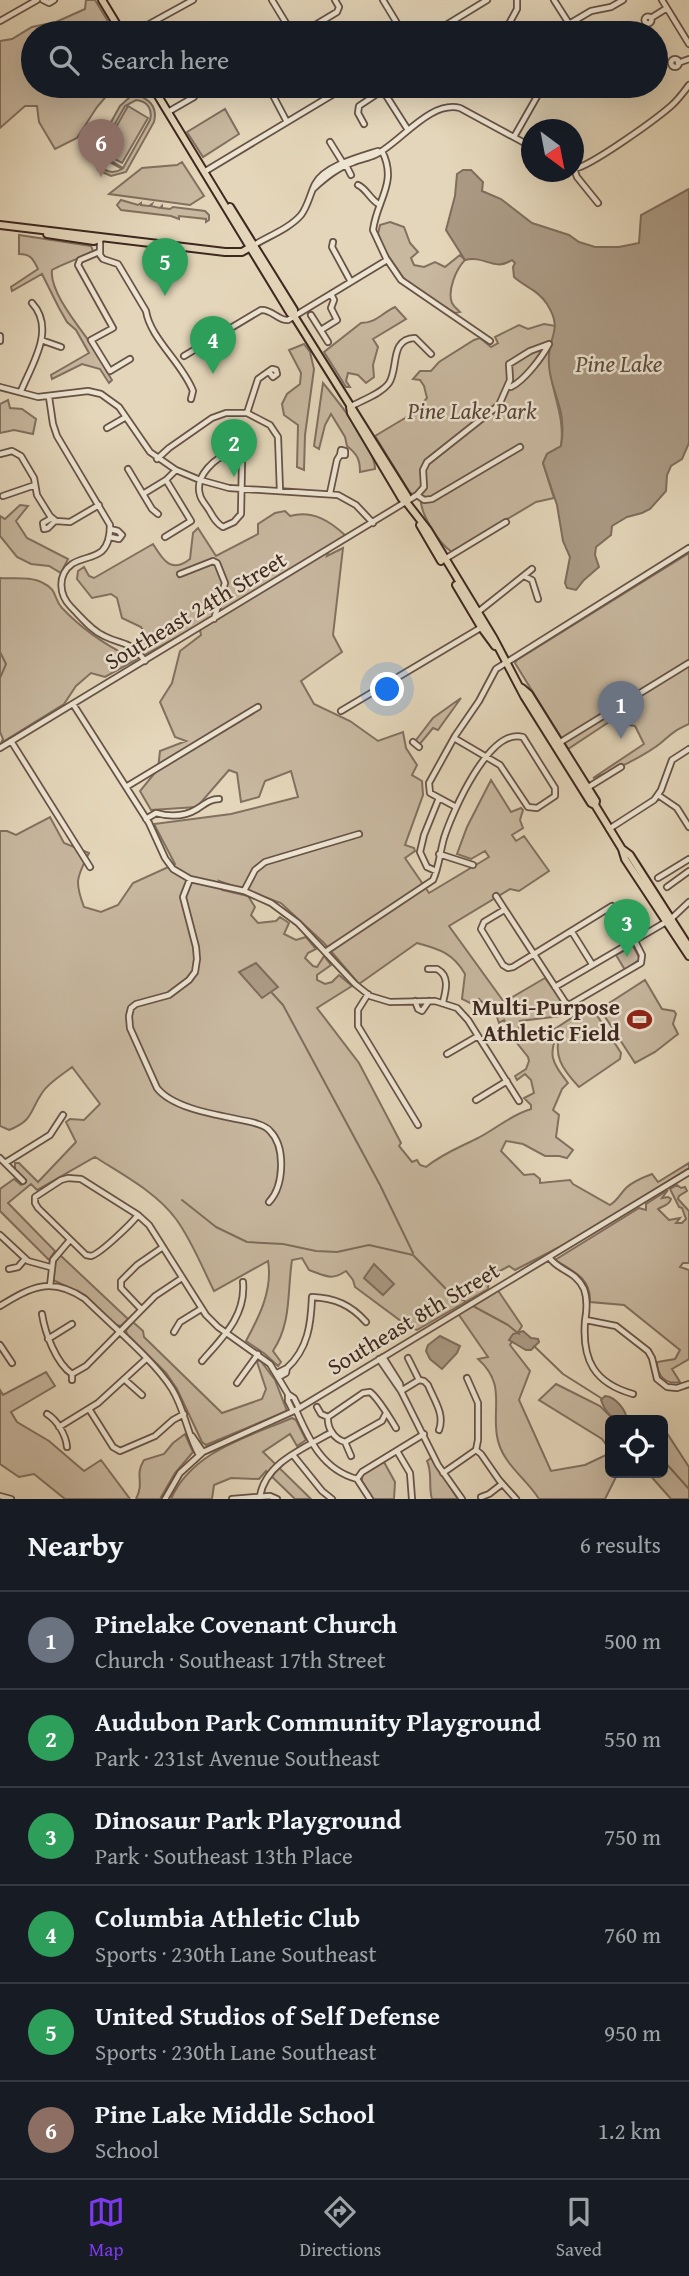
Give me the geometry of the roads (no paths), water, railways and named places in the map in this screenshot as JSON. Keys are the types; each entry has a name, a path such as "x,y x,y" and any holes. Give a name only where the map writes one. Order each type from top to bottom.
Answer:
{"main road":[{"path":"102,0 114,21"},
{"path":"159,98 294,310 294,316 351,407 351,413 369,439 402,499 428,530 478,612 483,626"},
{"path":"0,227 233,253 242,252 252,246"},
{"path":"417,517 423,533 498,650 524,696 591,803 596,805"},
{"path":"454,583 468,597"},
{"path":"520,686 528,694 596,802 625,859 657,908 667,917 689,956"},
{"path":"622,849 630,855 668,920 689,947"}],"street":[{"path":"0,21 37,0"},
{"path":"43,0 49,3 54,0"},
{"path":"155,21 194,0"},
{"path":"272,0 285,21"},
{"path":"322,21 338,11 335,0"},
{"path":"383,0 396,21"},
{"path":"453,21 487,0"},
{"path":"510,21 517,9 517,0"},
{"path":"554,0 567,21"},
{"path":"574,21 591,11 611,7 623,0"},
{"path":"662,0 689,44"},
{"path":"651,18 667,8"},
{"path":"678,63 689,59"},
{"path":"584,165 661,114 677,101 689,85"},
{"path":"168,112 192,98"},
{"path":"274,98 287,122"},
{"path":"204,172 327,98"},
{"path":"364,124 358,114 359,106 369,98"},
{"path":"388,98 408,130"},
{"path":"514,137 536,98"},
{"path":"252,246 299,218 318,179 356,157 382,150 444,107 456,107 521,141"},
{"path":"330,142 351,174"},
{"path":"382,150 389,167 389,177 373,230 387,260 406,284 490,341"},
{"path":"581,182 598,203"},
{"path":"358,186 364,188 372,200 380,205"},
{"path":"100,239 99,252 103,259 118,264 148,319 189,381 194,393 191,399"},
{"path":"333,242 332,247 351,282"},
{"path":"99,252 80,260 78,265 113,328 91,340 110,371 130,359"},
{"path":"184,356 261,310 268,310 286,320 387,260"},
{"path":"321,330 337,320 331,308 334,300 331,294"},
{"path":"21,391 41,340 43,321 32,303"},
{"path":"311,315 328,342"},
{"path":"0,336 0,341"},
{"path":"351,407 387,385 392,376 398,348 407,340 415,338 431,354"},
{"path":"41,340 61,346"},
{"path":"508,386 516,385 527,374 549,344 512,361 508,369 510,380 499,405 427,462 423,470 424,487 417,495 424,500 432,499 520,447"},
{"path":"247,413 258,379 269,372"},
{"path":"0,387 38,397 89,391 101,394 116,403 144,446 157,459 176,470 200,481 242,489 330,494 356,505 373,523"},
{"path":"49,397 57,436 109,522 110,534 101,551 72,564 66,570 61,583 63,597 96,632 133,646 145,661"},
{"path":"157,459 212,418 226,413 247,413 270,425 278,436 280,491"},
{"path":"107,428 125,417"},
{"path":"0,454 9,451 19,454 34,478 37,495 53,520 59,523 70,522 99,505"},
{"path":"227,454 236,454 242,461 241,514 234,523 223,527 217,523 201,497 200,481 210,466 227,454"},
{"path":"330,494 340,455"},
{"path":"128,469 152,509 158,514"},
{"path":"143,494 166,480 176,470"},
{"path":"165,537 191,522 166,480"},
{"path":"3,496 35,485"},
{"name":"Southeast 24th Street","path":"0,748 417,495"},
{"path":"444,559 506,522"},
{"path":"110,534 118,531 122,535"},
{"path":"456,807 430,793 429,783 479,701 494,670 689,548"},
{"path":"180,574 215,561 225,583 214,619"},
{"path":"478,612 532,569"},
{"path":"523,576 532,580 538,599"},
{"path":"341,711 483,626"},
{"path":"559,743 689,663"},
{"path":"73,704 146,819 167,862 177,872 190,879 244,891 271,903 289,916 368,994 390,1002 443,1002 461,1011 519,1101"},
{"path":"126,787 258,707"},
{"path":"325,951 433,880 456,807 487,756 500,744 517,735 522,736 555,788 555,796 537,808 531,808 500,765 487,756 454,738"},
{"path":"11,741 90,867"},
{"path":"413,742 419,747"},
{"path":"609,829 649,804 658,795 671,762 689,749"},
{"path":"587,788 621,767"},
{"path":"658,795 677,808 689,827"},
{"path":"436,871 428,867 420,852 439,798"},
{"path":"146,819 156,814 182,814 195,810 212,799 219,799"},
{"path":"244,891 261,864 359,834"},
{"path":"439,854 473,865"},
{"path":"658,878 689,859"},
{"path":"667,887 689,871"},
{"path":"190,879 183,897 196,947 195,972 183,986 169,995 136,1004 130,1012 129,1024 157,1088 164,1097 180,1104 254,1122 271,1132 279,1147 281,1160 276,1192 269,1202"},
{"path":"496,896 569,1005 640,963 643,959 635,941"},
{"path":"555,987 635,941 668,920 689,902"},
{"path":"505,910 484,922 481,927 503,965 508,968 534,955 612,906"},
{"path":"572,932 592,964"},
{"path":"428,969 437,969 444,975 446,990 443,1002"},
{"path":"368,994 357,1014 359,1030 418,1125"},
{"path":"415,1001 418,1009 422,1011 429,1000"},
{"path":"447,1054 478,1036"},
{"path":"476,1100 507,1081"},
{"path":"5,1163 50,1135 64,1115"},
{"path":"0,1158 23,1181"},
{"name":"Southeast 8th Street","path":"165,1499 180,1473 201,1453 296,1410 689,1172"},
{"path":"138,1215 127,1229 93,1256 86,1255 34,1200 36,1195 61,1180 73,1177 89,1182 138,1215 149,1225 201,1309 213,1323 258,1354 278,1375 293,1398 296,1410 313,1443 330,1466 357,1479 370,1499"},
{"path":"0,1235 25,1259 33,1264 50,1267"},
{"path":"50,1286 50,1267 56,1255 70,1240"},
{"path":"142,1309 120,1286 122,1279 136,1265 163,1247"},
{"path":"549,1257 554,1264 568,1271 581,1284 587,1301 585,1345 593,1368 607,1384 633,1394"},
{"path":"9,1269 18,1267 25,1259"},
{"path":"42,1314 48,1339 72,1377 161,1291 182,1278"},
{"path":"202,1361 227,1333 241,1309 244,1297 243,1282"},
{"path":"0,1306 29,1290 50,1286 80,1296 168,1383 201,1453"},
{"path":"278,1375 286,1373 286,1368 300,1353 307,1338 312,1297 340,1302 366,1322"},
{"path":"174,1332 180,1322 201,1309"},
{"path":"586,1320 615,1326 648,1351 657,1380 667,1387 677,1388 689,1384"},
{"path":"48,1339 72,1324"},
{"path":"0,1345 12,1363"},
{"path":"237,1383 258,1354"},
{"path":"381,1358 443,1473 462,1499"},
{"path":"59,1427 89,1409 146,1359"},
{"path":"408,1359 419,1380 428,1385 442,1417 439,1430"},
{"path":"443,1473 476,1450 478,1403 467,1378"},
{"path":"124,1379 142,1395"},
{"path":"401,1391 419,1380"},
{"path":"328,1417 363,1393 370,1392 396,1428"},
{"path":"317,1407 321,1414 328,1417"},
{"path":"89,1409 113,1447 123,1451 155,1436 184,1414"},
{"path":"47,1414 52,1416 59,1427 67,1447"},
{"path":"328,1417 332,1433 345,1442 382,1421 385,1416"},
{"path":"260,1496 262,1484 282,1461 332,1433"},
{"path":"357,1479 362,1472 424,1434"},
{"path":"345,1442 351,1456"},
{"path":"476,1450 516,1499"},
{"path":"397,1451 410,1473 412,1499"},
{"path":"293,1455 322,1491 332,1499"},
{"path":"481,1497 502,1484"},
{"path":"0,1496 11,1499"},
{"path":"232,1499 260,1496 277,1499"}],"water":[{"name":"Pine Lake","path":"463,170 471,170 483,182 482,191 501,199 532,223 595,247 619,247 639,243 641,215 689,189 689,443 682,459 671,466 667,475 666,491 650,509 612,526 611,535 596,547 595,555 599,567 576,590 567,588 565,583 570,557 563,541 557,505 543,463 547,454 561,446 562,438 561,413 549,362 554,319 543,299 514,277 515,263 512,260 494,264 465,260 446,230 455,196 457,174"},
{"path":"256,963 278,987 262,998 239,972"},
{"path":"374,1264 394,1284 383,1295 364,1278"},
{"path":"523,1331 531,1338 538,1339 539,1342 531,1350 509,1340 513,1334"},
{"path":"440,1336 460,1346 442,1369 430,1359 426,1351 428,1345"},
{"path":"605,1396 613,1399 626,1415 611,1415 601,1400"}],"waterway":[{"path":"0,652 6,664 0,678"},
{"path":"272,993 283,1005 380,1185 413,1253"},
{"path":"182,1200 216,1227 247,1242 337,1252 369,1245 413,1255 448,1291 468,1303"},
{"path":"473,1306 519,1334"},
{"path":"534,1346 563,1374 601,1398"},
{"path":"668,1466 689,1489"}],"place":[{"name":"Pine Lake Middle School","path":"101,177"},
{"name":"United Studios of Self Defense","path":"165,296"},
{"name":"Columbia Athletic Club","path":"213,374"},
{"name":"Audubon Park Community Playground","path":"234,477"},
{"name":"Pinelake Covenant Church","path":"621,739"},
{"name":"Dinosaur Park Playground","path":"627,957"},
{"name":"Multi-Purpose Athletic Field","path":"640,1019"}],"park label":[{"name":"Pine Lake Park","path":"472,410"}]}
